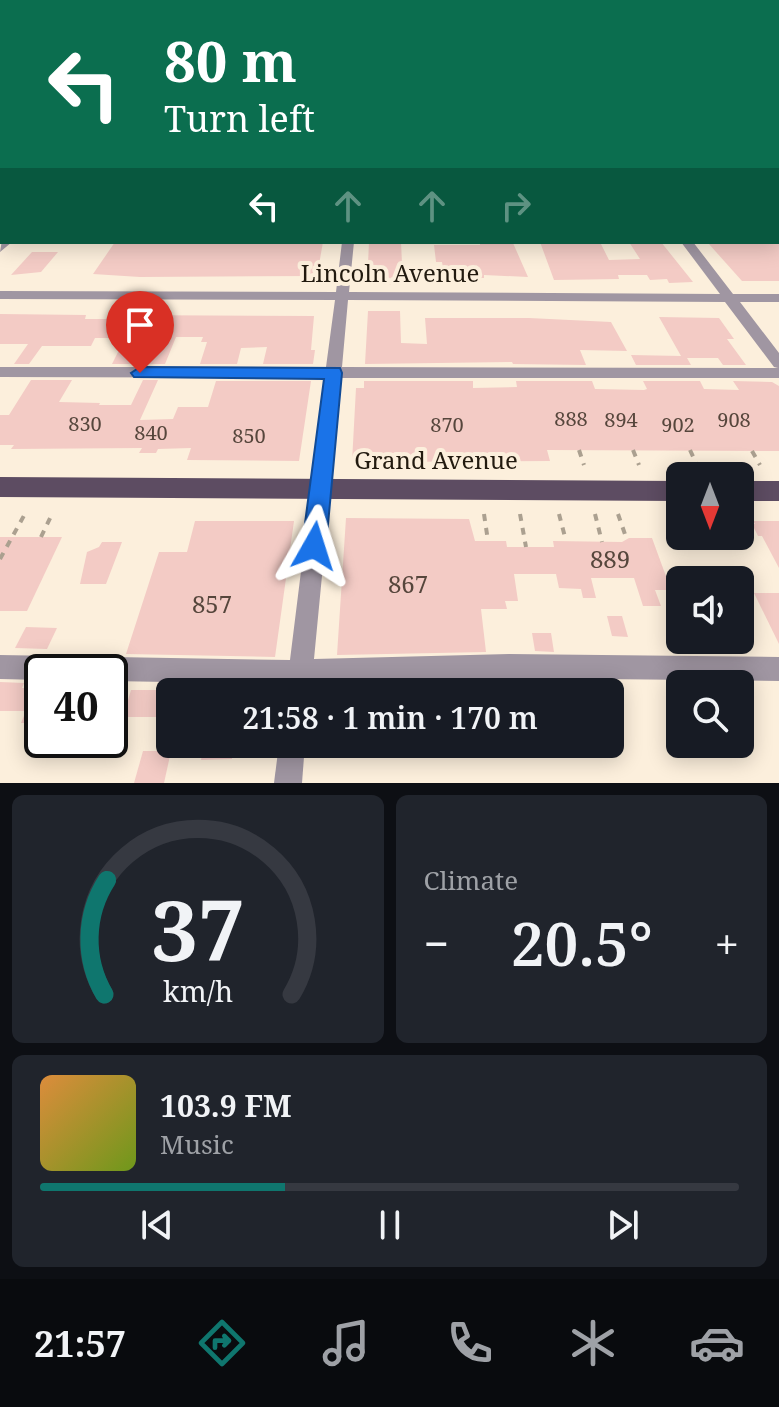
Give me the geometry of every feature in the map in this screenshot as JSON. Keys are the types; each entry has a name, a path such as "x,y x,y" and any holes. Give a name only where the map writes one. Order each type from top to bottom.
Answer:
{"main road":[{"name":"Grand Avenue","path":"0,487 666,491"},
{"path":"754,491 779,491"}],"street":[{"path":"299,678 348,244"},
{"path":"689,244 779,363"},
{"name":"Lincoln Avenue","path":"0,295 779,298"},
{"path":"0,372 779,373"},
{"path":"352,678 509,666 779,669"},
{"path":"0,667 219,678"},
{"path":"288,783 291,758"}],"path":[{"path":"579,450 584,465"},
{"path":"633,450 639,465"},
{"path":"690,450 696,462"},
{"path":"752,451 760,465"},
{"path":"0,559 26,512"},
{"path":"41,537 53,512"},
{"path":"484,514 488,541"},
{"path":"520,514 526,547"},
{"path":"559,514 566,541"},
{"path":"595,514 602,542"},
{"path":"618,514 627,540"}],"building":[{"path":"114,244 323,244 317,276 140,277 93,274"},
{"path":"369,244 401,244 403,285 367,285"},
{"path":"513,244 528,277 484,275 484,278 468,278 467,275 444,275 442,262 436,262 434,245"},
{"path":"541,244 601,244 609,260 640,259 630,244 663,244 693,282 669,283 667,279 650,280 647,275 618,275 619,279 554,280"},
{"path":"709,244 779,244 779,281 742,281"},
{"path":"32,252 58,252 41,272 11,275"},
{"path":"368,311 400,311 401,343 427,344 425,318 529,318 611,322 627,351 580,350 586,365 512,362 365,364"},
{"path":"0,314 86,315 85,319 114,319 117,315 314,316 311,350 315,350 313,364 263,364 267,347 241,348 237,364 200,364 207,342 201,342 203,337 176,337 165,364 112,364 125,338 95,338 91,346 42,346 29,364 14,364 28,344 0,344"},
{"path":"659,317 719,318 734,339 727,339 746,365 723,365 718,358 687,358 691,365 636,365 631,355 681,356"},
{"path":"31,380 72,380 59,402 131,405 143,380 158,380 140,420 173,419 178,407 208,407 216,381 311,381 299,461 187,460 191,448 139,453 142,448 11,449 14,445 0,445 0,415 9,415"},
{"path":"364,381 473,381 473,388 517,387 516,381 592,381 595,389 644,390 647,389 643,381 700,381 704,389 739,390 733,381 772,382 779,386 779,451 547,450 550,461 352,462 356,388 364,388"},
{"path":"346,518 469,519 475,541 506,541 507,547 554,547 553,541 622,542 629,538 652,538 666,576 666,590 655,590 661,606 643,606 634,578 591,578 596,598 583,598 581,589 559,588 556,574 514,574 518,601 505,601 507,609 481,609 486,652 337,655"},
{"path":"195,521 294,521 275,657 126,654 159,552 187,552"},
{"path":"754,521 779,521 779,568 762,536 758,536"},
{"path":"0,537 62,537 27,611 0,611"},
{"path":"102,542 122,542 106,584 80,584 87,552 99,547"},
{"path":"754,593 779,593 779,644"},
{"path":"607,616 622,616 628,637 612,636"},
{"path":"26,627 57,628 47,649 15,648"},
{"path":"532,633 551,633 554,652 535,651"},
{"path":"0,682 24,683 24,711 0,711"},
{"path":"131,690 156,690 156,717 128,717"},
{"path":"143,751 156,751 156,758 169,758 164,783 134,783"},
{"path":"201,758 232,758 232,759"}],"route":[{"path":"140,373 334,373 314,546"}]}
